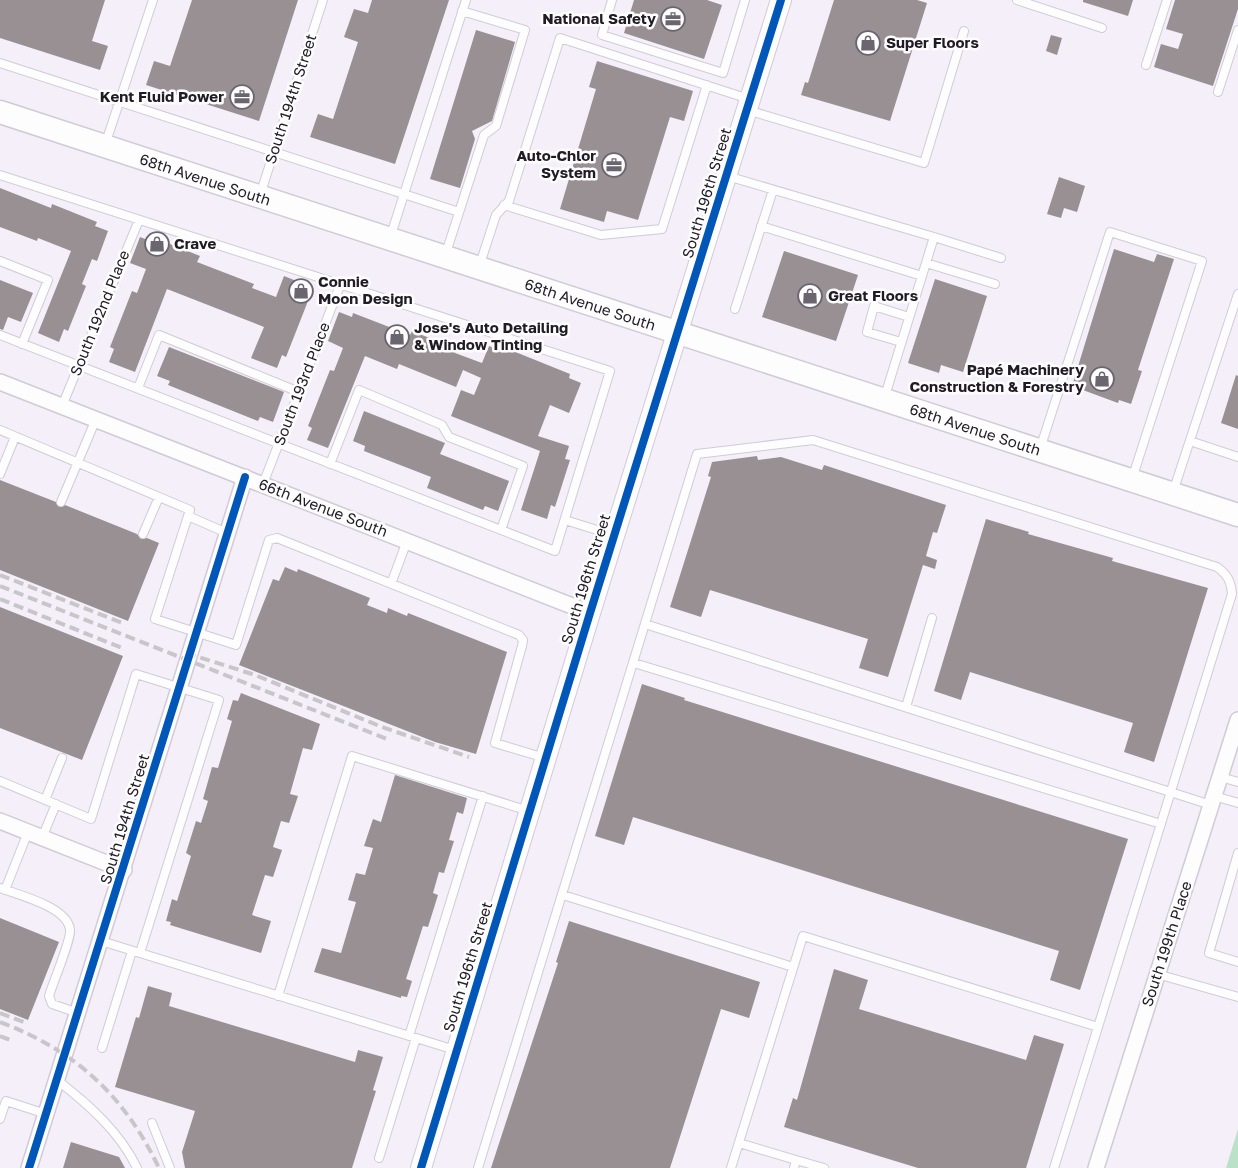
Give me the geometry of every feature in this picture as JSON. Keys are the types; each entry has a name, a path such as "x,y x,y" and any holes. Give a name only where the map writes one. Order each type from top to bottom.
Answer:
{"main road":[{"name":"South 196th Street","path":"421,1168 590,612 781,0"},
{"name":"68th Avenue South","path":"0,112 1238,515"}],"street":[{"name":"66th Avenue South","path":"0,382 590,612"},
{"name":"South 194th Street","path":"29,1168 124,870 245,477"},
{"name":"South 199th Place","path":"1096,1168 1238,720"},
{"path":"0,821 124,870"}],"lane":[{"path":"105,147 153,0"},
{"name":"South 194th Street","path":"259,197 323,0"},
{"path":"389,240 466,0"},
{"path":"612,0 602,35 723,72 745,0"},
{"path":"1017,0 1102,28"},
{"path":"1146,65 1167,0"},
{"path":"444,258 484,135 496,126 525,30 462,12"},
{"path":"1218,92 1238,30"},
{"path":"478,269 496,215 509,201 560,38 707,85 749,104 924,164 964,31"},
{"path":"0,63 459,212"},
{"path":"504,205 601,235 662,230 707,85"},
{"path":"0,175 342,283 610,371 555,551 0,335"},
{"path":"727,176 1001,258"},
{"path":"735,310 773,190"},
{"name":"South 192nd Place","path":"62,406 138,220"},
{"path":"761,226 922,276"},
{"path":"1040,451 1110,232 1202,261 1132,480"},
{"path":"883,400 934,237"},
{"path":"0,261 48,280 22,344"},
{"path":"926,263 995,284"},
{"name":"South 193rd Place","path":"263,484 342,283"},
{"path":"1172,494 1238,294"},
{"path":"901,342 867,332 874,306 909,317"},
{"path":"138,388 159,335 299,392"},
{"path":"330,464 359,390 442,425 449,437 523,466 501,530"},
{"path":"61,502 96,419"},
{"path":"0,430 190,510 155,619 236,645 269,540 277,538 519,635 523,640 522,646 495,742 546,758"},
{"path":"0,474 16,437"},
{"path":"478,1168 697,454 813,440 1217,567 1226,573 1231,583 1232,594 1054,1168"},
{"path":"1190,441 1238,457"},
{"path":"143,534 159,497"},
{"path":"188,516 227,533"},
{"path":"565,520 614,536"},
{"path":"391,584 407,541"},
{"path":"906,707 932,618"},
{"path":"646,624 1170,792 1238,803"},
{"path":"634,663 1161,824"},
{"path":"0,781 91,819 136,674 218,700 140,953"},
{"path":"278,996 352,756 530,811"},
{"path":"45,800 62,758"},
{"path":"1220,777 1238,782"},
{"path":"378,1158 483,796"},
{"path":"42,838 56,804"},
{"path":"28,832 2,889 56,910 67,919 70,931 49,996 52,1004 78,1013"},
{"path":"1238,854 1209,953 1238,962"},
{"path":"563,895 793,967"},
{"path":"731,1168 803,936 1098,1027"},
{"path":"101,941 457,1051"},
{"path":"102,1048 132,951"},
{"path":"1157,974 1238,997"},
{"path":"57,1080 90,1108 129,1150 137,1168"},
{"path":"0,1119 6,1100 46,1114"},
{"path":"152,1123 170,1168"},
{"path":"738,1143 824,1168"},
{"path":"794,1168 796,1160"}],"green space":[{"path":"1238,1129 1238,1168 1226,1168"}],"building":[{"path":"0,0 105,0 92,41 108,46 100,70 0,38"},
{"path":"192,0 298,0 259,121 146,85 154,61 170,66"},
{"path":"372,0 449,0 395,164 310,137 318,114 333,119 358,42 344,37 354,9 368,13"},
{"name":"National Safety","path":"634,0 707,0 722,5 704,59 624,33"},
{"name":"Super Floors","path":"834,0 917,0 927,3 890,121 801,95 805,82 808,83"},
{"path":"1083,0 1133,0 1128,16 1083,2"},
{"path":"1175,0 1238,0 1238,9 1213,86 1154,67 1161,44 1178,49 1183,34 1166,29"},
{"path":"476,30 515,42 492,121 472,131 475,139 460,188 430,179"},
{"path":"1051,35 1062,38 1057,55 1046,51"},
{"name":"Auto-Chlor System","path":"597,61 693,91 684,121 670,117 638,220 607,211 604,222 560,209 596,89 589,87"},
{"path":"1059,177 1085,186 1077,212 1064,208 1061,218 1047,214"},
{"path":"0,188 51,208 52,204 97,222 95,226 108,231 97,261 92,259 82,284 86,286 68,331 64,329 59,342 38,333 71,251 38,238 37,241 0,227"},
{"path":"140,237 153,242 155,238 200,256 197,262 254,284 252,288 276,297 284,276 309,286 304,299 308,301 286,357 282,355 277,368 251,358 264,327 167,289 135,372 109,362 114,349 110,347 132,291 137,293 146,269 130,263"},
{"path":"1114,249 1154,262 1157,254 1174,259 1138,370 1142,371 1131,404 1119,400 1118,403 1072,386"},
{"name":"Great Floors","path":"784,251 858,275 836,341 762,317"},
{"path":"935,279 987,296 963,372 941,365 939,373 908,363"},
{"path":"0,280 33,293 21,322 8,317 3,330 0,329"},
{"path":"339,312 352,317 353,313 410,335 412,331 457,349 455,353 482,363 489,346 501,351 503,347 570,374 569,378 581,383 569,413 550,405 538,436 569,446 565,459 570,460 555,507 551,505 547,519 521,510 540,451 451,416 461,390 474,395 481,378 463,370 456,387 399,364 397,369 365,356 328,448 307,440 312,428 308,426 330,370 334,371 343,348 328,341"},
{"path":"169,347 284,392 273,422 260,417 258,421 168,385 170,381 157,376"},
{"path":"1236,375 1238,376 1238,429 1221,423"},
{"path":"364,411 445,443 440,454 509,481 498,511 485,506 483,510 427,488 431,477 364,451 365,446 353,441"},
{"path":"757,456 758,460 781,457 822,470 824,465 946,505 937,533 933,532 926,556 937,560 935,569 923,565 888,677 859,668 868,639 710,590 701,617 670,607 711,477 708,476 712,462"},
{"path":"0,480 56,502 59,507 65,505 137,534 141,539 147,538 159,543 128,621 0,570"},
{"path":"986,519 1029,532 1028,534 1113,558 1112,561 1208,588 1154,762 1124,752 1133,723 970,672 961,700 934,691"},
{"path":"285,567 297,572 298,569 370,598 367,605 387,613 388,608 407,616 408,613 507,652 476,754 435,742 239,665 273,579 279,581"},
{"path":"0,607 123,656 82,760 0,728"},
{"path":"642,684 685,698 684,700 1128,839 1080,990 1050,980 1059,951 633,817 624,845 595,836"},
{"path":"241,693 320,724 312,750 303,748 290,794 298,796 289,823 281,821 273,847 282,850 273,877 265,875 252,915 271,921 261,953 170,925 171,922 166,921 172,899 177,901 191,856 186,853 196,821 201,823 208,801 203,799 212,767 218,768 232,721 227,719 233,700 238,701"},
{"path":"395,775 467,798 463,814 457,812 449,840 454,841 444,873 439,872 433,893 438,895 428,927 423,926 406,979 412,981 407,997 401,996 401,998 314,972 322,948 341,953 356,902 348,900 356,873 365,875 373,848 364,846 373,819 381,822"},
{"path":"0,918 59,942 28,1020 0,1009"},
{"path":"569,921 760,982 749,1018 721,1009 670,1168 491,1168 558,963 556,962"},
{"path":"834,969 868,980 859,1009 1026,1060 1034,1035 1064,1044 1026,1168 918,1168 784,1127 793,1098 797,1100"},
{"path":"148,986 172,993 169,1006 355,1062 358,1050 383,1057 373,1090 376,1091 352,1168 185,1168 182,1152 195,1111 115,1087 136,1017 139,1018"},
{"path":"71,1142 119,1157 125,1168 63,1168"}],"railway":[{"path":"0,575 125,624"},
{"path":"0,586 387,739"},
{"path":"0,599 122,648"},
{"path":"186,653 255,675 382,727 469,757"},
{"path":"0,1013 24,1022"},
{"path":"0,1022 52,1047 95,1078 130,1118 159,1168"},
{"path":"0,1036 10,1040"}],"cycle path":[{"path":"421,1168 590,613 781,0"},
{"path":"29,1168 245,477"}],"place":[{"name":"National Safety","path":"673,19"},
{"name":"Super Floors","path":"868,43"},
{"name":"Kent Fluid Power","path":"242,97"},
{"name":"Auto-Chlor System","path":"614,165"},
{"name":"Crave","path":"157,244"},
{"name":"Connie Moon Design","path":"301,291"},
{"name":"Great Floors","path":"810,296"},
{"name":"Jose's Auto Detailing & Window Tinting","path":"397,337"},
{"name":"Papé Machinery Construction & Forestry","path":"1102,379"}]}
